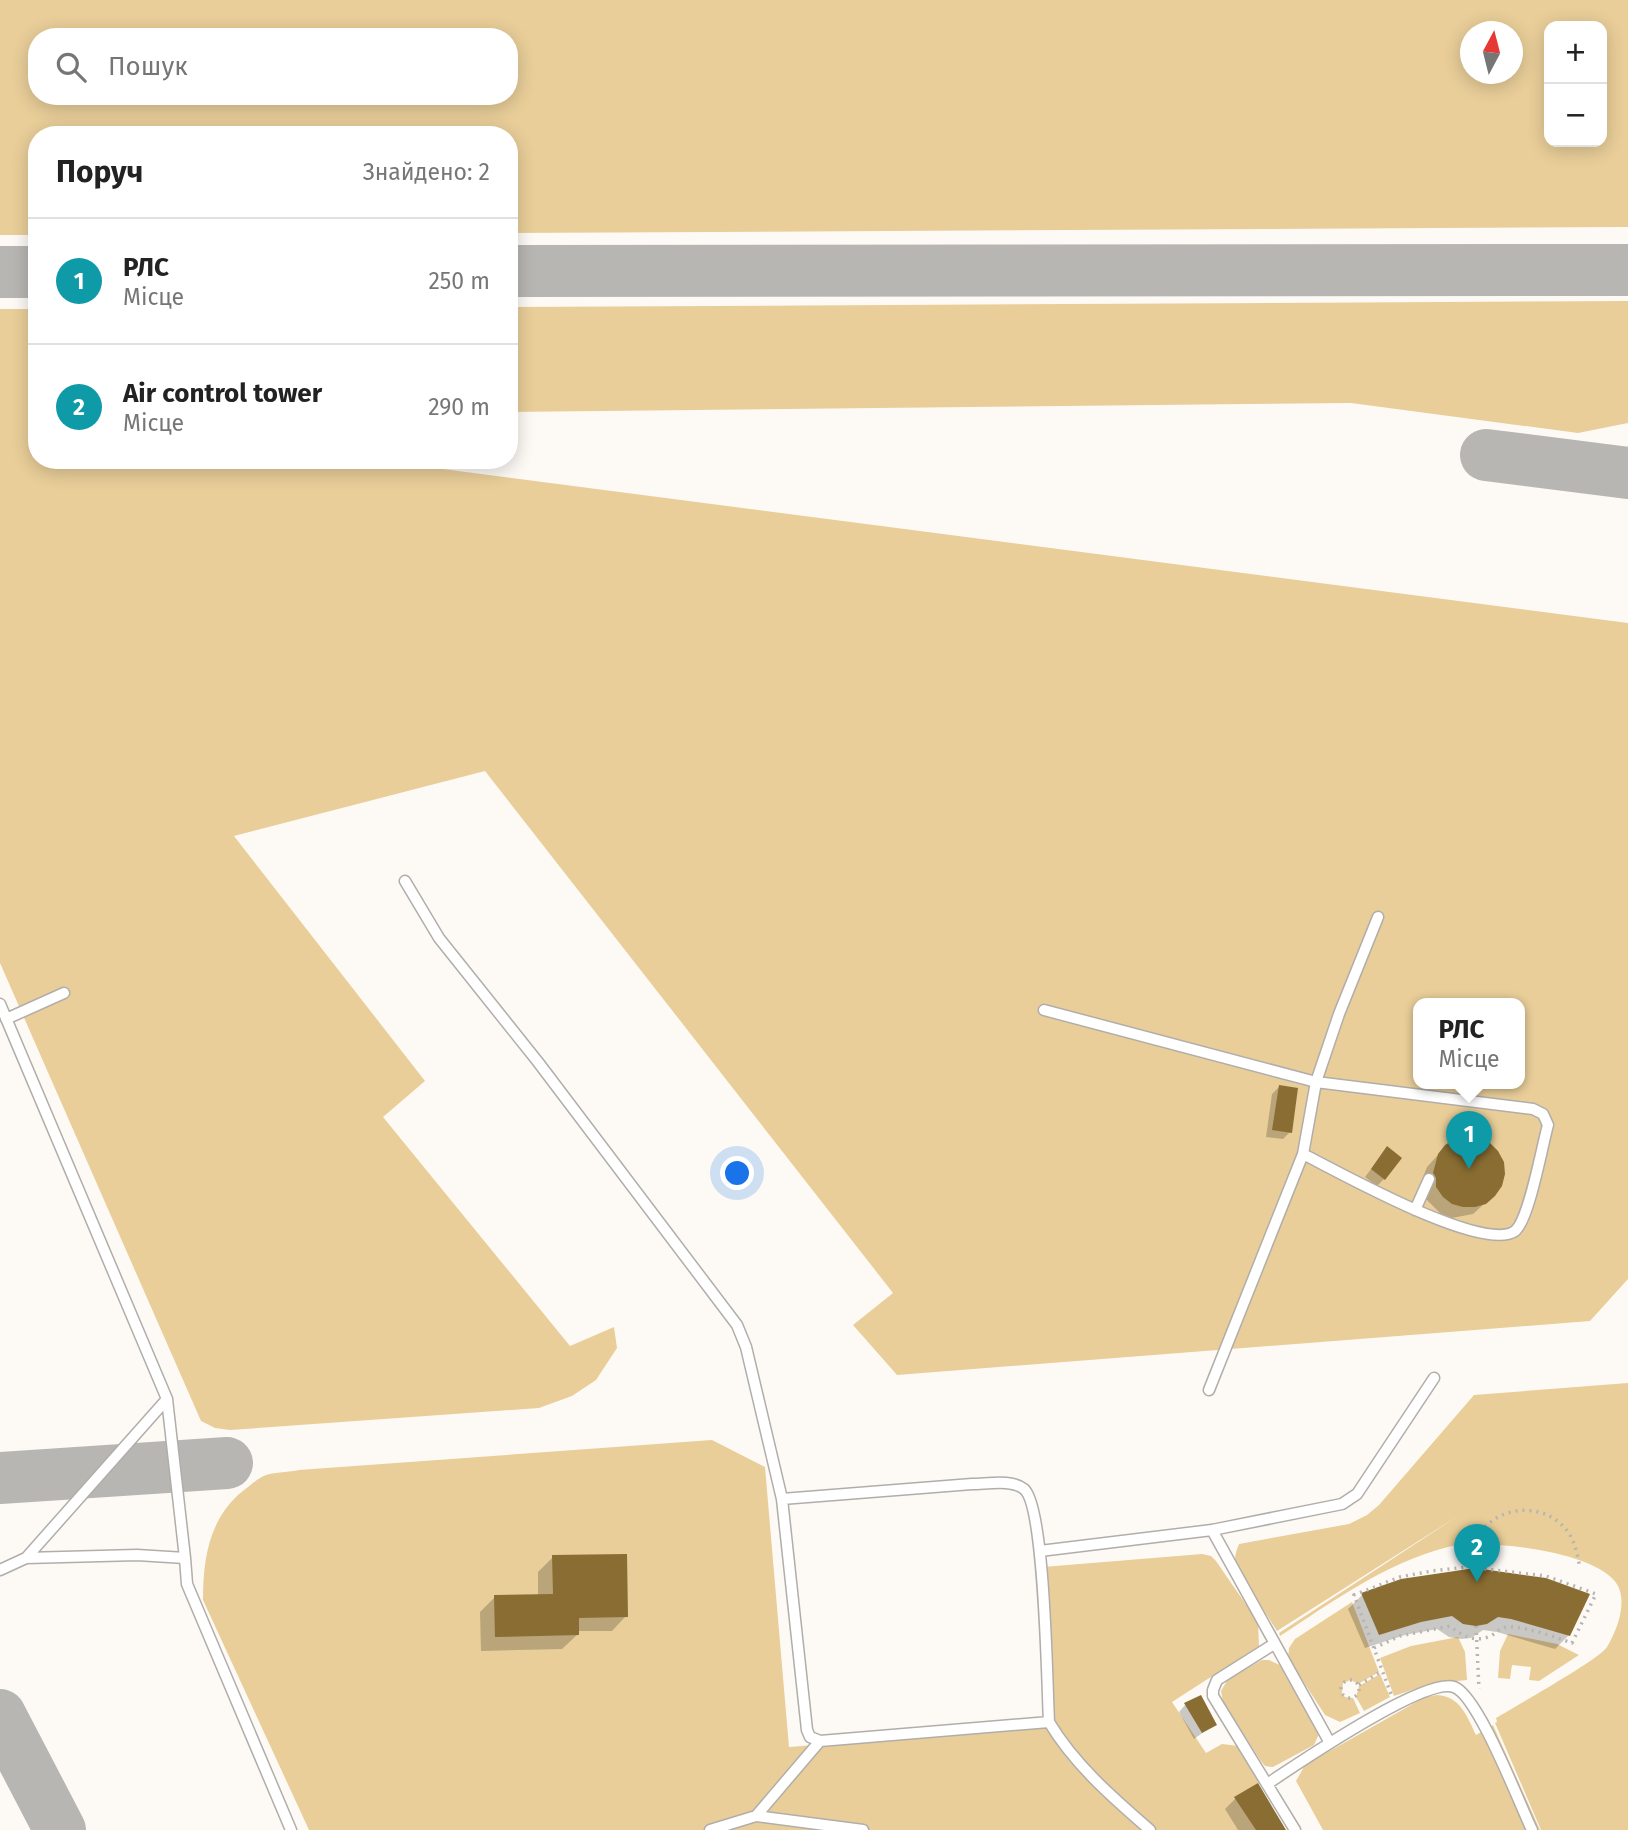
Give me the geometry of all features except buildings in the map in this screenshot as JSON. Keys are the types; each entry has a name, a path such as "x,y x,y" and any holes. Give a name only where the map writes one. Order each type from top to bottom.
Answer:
{"lane":[{"path":"405,881 439,938 538,1062 737,1325 746,1347 782,1499 807,1730 810,1737 820,1741 1049,1722"},
{"path":"1209,1390 1303,1154 1317,1083 1339,1014 1378,917"},
{"path":"6,1019 64,993"},
{"path":"0,1004 167,1399 187,1584 291,1830"},
{"path":"1044,1010 1317,1083 1533,1109 1543,1114 1548,1125 1525,1216 1515,1231 1503,1236 1487,1236 1467,1231 1415,1210 1303,1154"},
{"path":"1415,1210 1429,1179"},
{"path":"1040,1551 1212,1530 1342,1504 1357,1494 1434,1378"},
{"path":"26,1558 167,1399"},
{"path":"782,1499 972,1484 1012,1484 1023,1488 1031,1497 1040,1551 1049,1722 1078,1761 1150,1830"},
{"path":"1212,1530 1330,1743"},
{"path":"0,1570 26,1558 136,1555 186,1558"},
{"path":"1274,1644 1217,1680 1213,1690 1216,1703 1295,1830"},
{"path":"1267,1784 1330,1743 1428,1689 1453,1687 1464,1694 1480,1716 1532,1830"},
{"path":"756,1816 820,1741"},
{"path":"710,1830 756,1816 863,1830"}],"path":[{"path":"1396,1706 1354,1595 1400,1577 1468,1567 1469,1558 1482,1530 1510,1511 1533,1510 1557,1520 1565,1528 1576,1548 1580,1568"},
{"path":"1374,1648 1400,1636 1450,1626 1463,1636 1477,1640 1486,1639 1503,1628 1530,1630 1572,1643 1596,1594 1546,1576 1485,1569 1486,1559 1469,1558"},
{"path":"1476,1626 1480,1716"},
{"path":"1359,1685 1382,1671"},
{"path":"1346,1681 1354,1681 1359,1685 1360,1690 1355,1698 1348,1699 1343,1695 1341,1686 1346,1681"}],"shaded area":[{"path":"0,0 1628,0 1628,227 518,233 518,126 28,126 28,235 0,235"},
{"path":"1628,301 1628,423 1578,433 1351,403 518,412 518,307"},
{"path":"0,309 28,309 28,469 442,469 1628,623 1628,1279 1590,1321 897,1375 853,1325 893,1293 485,771 234,836 425,1081 383,1117 570,1346 614,1327 617,1348 596,1380 572,1396 539,1408 230,1430 215,1428 201,1421 0,963"},
{"path":"1628,1383 1628,1830 1541,1830 1495,1723 1496,1718 1574,1672 1607,1647 1617,1625 1621,1593 1607,1574 1589,1564 1539,1550 1487,1544 1448,1547 1381,1573 1280,1636 1279,1633 1461,1514 1277,1631 1238,1571 1235,1564 1236,1554 1239,1544 1349,1524 1367,1515 1379,1505 1474,1395"},
{"path":"712,1440 765,1467 789,1747 1051,1726 1043,1567 1202,1554 1211,1556 1216,1561 1258,1622 1259,1646 1172,1702 1206,1753 1222,1744 1239,1746 1261,1782 1236,1796 1257,1830 309,1830 203,1600 211,1537 225,1510 235,1498 254,1482 274,1473"},
{"path":"1352,1602 1379,1672 1358,1684 1351,1680 1343,1683 1342,1693 1345,1697 1353,1698 1360,1713 1340,1722 1325,1715 1288,1658 1289,1648 1295,1639"},
{"path":"1508,1634 1557,1644 1579,1655 1539,1681 1529,1680 1531,1667 1512,1665 1510,1679 1498,1678 1500,1651"},
{"path":"1458,1637 1465,1652 1467,1680 1430,1684 1394,1696 1380,1658 1411,1646"},
{"path":"1262,1660 1269,1660 1284,1667 1319,1734 1314,1745 1273,1767 1265,1766 1260,1760 1223,1702 1221,1691 1228,1679"},
{"path":"1380,1674 1390,1697 1364,1711 1356,1697 1359,1686"},
{"path":"1437,1695 1457,1703 1466,1714 1476,1735 1493,1725 1540,1830 1323,1830 1296,1781 1305,1765 1425,1697"}],"taxiway":[{"path":"518,271 1628,270"},
{"path":"0,272 28,272"},
{"path":"1486,455 1628,473"},
{"path":"0,1478 227,1463"},
{"path":"0,1715 60,1830"}],"place":[{"name":"РЛС","path":"1469,1169"},
{"name":"Air control tower","path":"1477,1582"}]}
